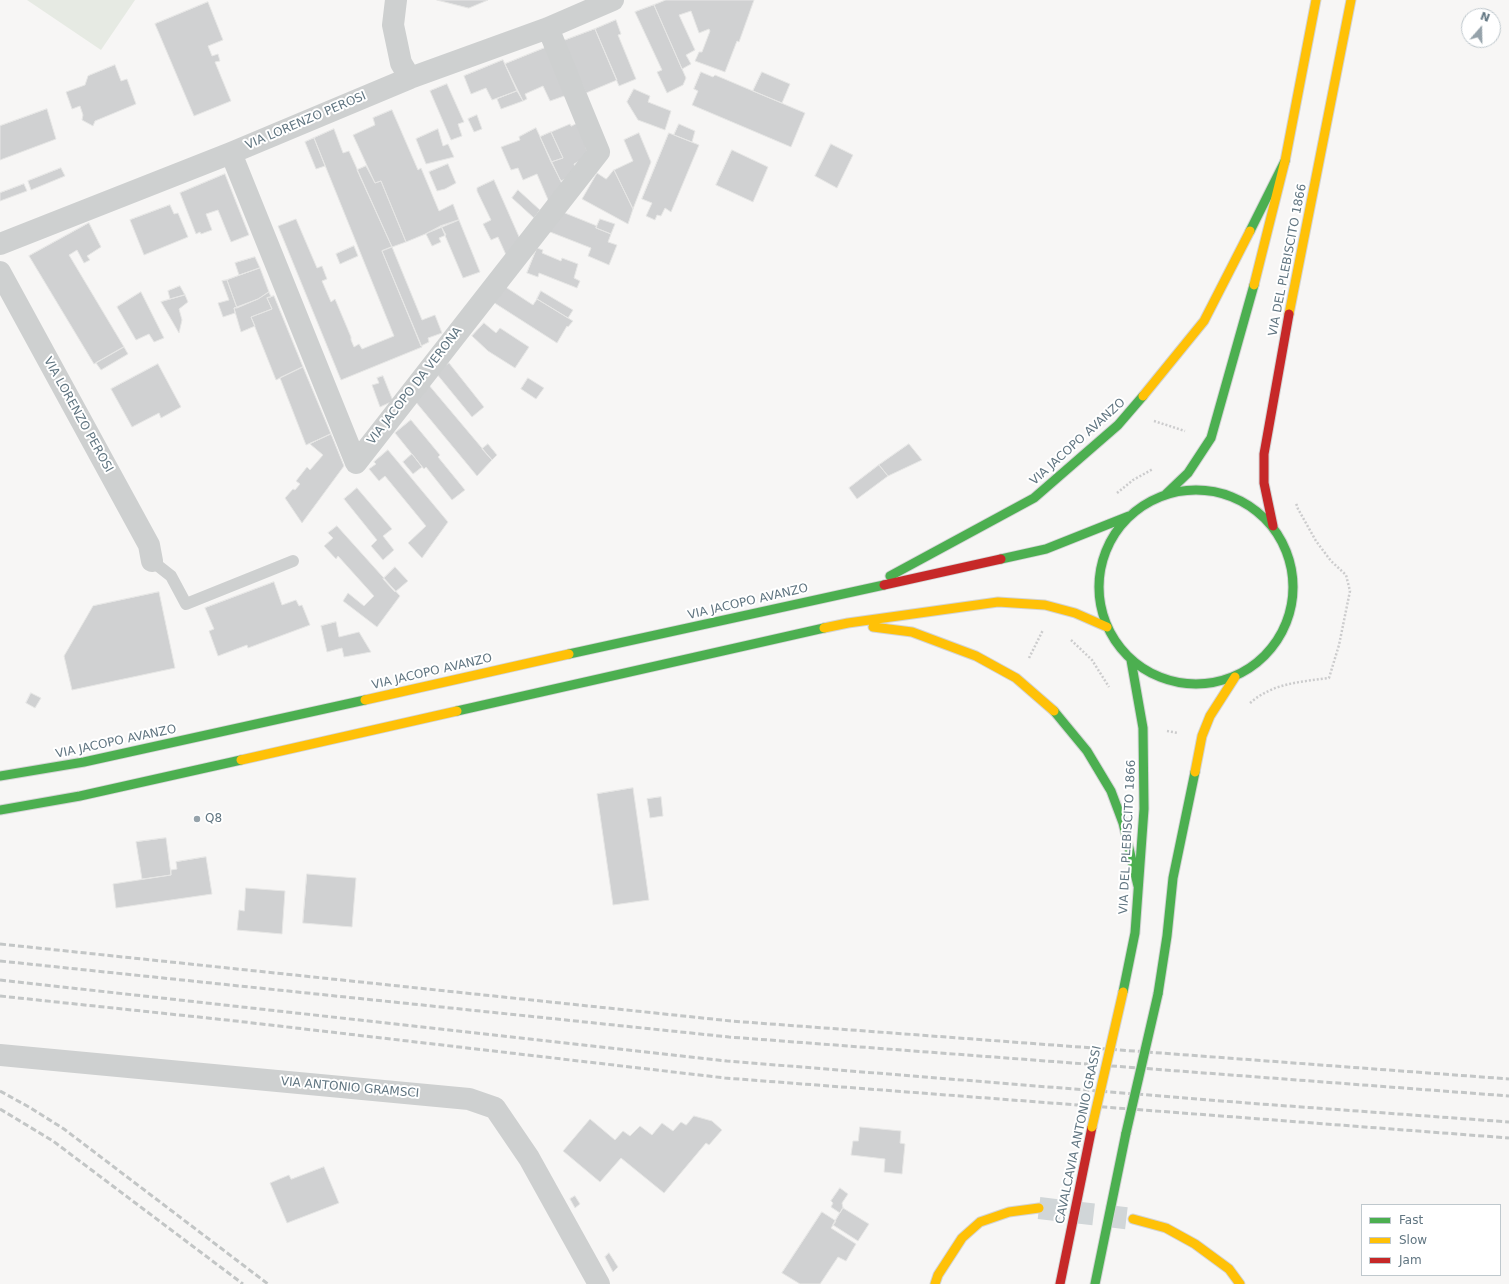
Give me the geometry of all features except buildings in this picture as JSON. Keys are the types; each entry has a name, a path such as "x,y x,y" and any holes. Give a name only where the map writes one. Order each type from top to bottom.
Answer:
{"main road":[{"name":"VIA DEL PLEBISCITO 1866","path":"1166,494 1188,473 1210,438 1264,249 1285,161 1316,0"},
{"name":"VIA DEL PLEBISCITO 1866","path":"1273,526 1264,484 1264,454 1283,345 1351,0"},
{"name":"VIA JACOPO AVANZO","path":"868,588 1034,498 1118,425 1134,408 1204,321 1285,161"},
{"path":"1189,490 1212,491 1235,498 1256,510 1273,526 1283,543 1290,561 1294,584 1292,607 1285,628 1272,648 1256,665 1235,677 1217,682 1180,684 1163,679 1146,671 1131,660 1117,645 1107,627 1100,604 1098,580 1103,556 1114,534 1129,516 1146,503 1166,494 1189,490"},
{"name":"VIA JACOPO AVANZO","path":"0,776 84,762 1046,549 1129,516"},
{"path":"0,810 88,794 848,623 998,602 1046,604 1107,627"},
{"path":"848,623 912,632 976,656 1016,678 1057,714 1087,751 1111,791 1123,823 1138,886"},
{"name":"VIA DEL PLEBISCITO 1866","path":"1123,992 1135,932 1143,831 1145,769 1143,728 1131,660"},
{"path":"1096,1284 1102,1245 1158,994 1167,936 1173,878 1202,736 1210,716 1235,677"},
{"name":"CAVALCAVIA ANTONIO GRASSI","path":"1060,1284 1092,1127 1123,992"},
{"path":"935,1284 938,1275 962,1238 980,1222 1009,1212 1038,1208"},
{"path":"1133,1219 1166,1228 1195,1244 1229,1268 1240,1284"}],"street":[{"path":"396,0 393,25 401,63 410,78"},
{"name":"VIA LORENZO PEROSI","path":"0,244 231,153 410,78 548,28 567,9 613,0"},
{"name":"VIA JACOPO DA VERONA","path":"231,153 356,463 599,152 548,28"},
{"name":"VIA LORENZO PEROSI","path":"0,272 148,545 152,561"},
{"name":"VIA ANTONIO GRAMSCI","path":"0,1055 469,1099 495,1108 529,1158 599,1284"}],"lane":[{"path":"152,561 171,576 186,604 293,561"}],"path":[{"path":"1149,419 1185,431 1182,437"},
{"path":"1116,493 1133,480 1155,468"},
{"path":"1250,703 1255,698 1281,685 1329,678 1339,645 1350,591 1346,575 1331,560 1316,541 1298,509 1296,502"},
{"path":"1043,629 1050,632"},
{"path":"1069,639 1092,660 1108,685 1110,691"}],"shaded area":[{"path":"27,0 135,0 101,50"}],"tunnel":[{"path":"1039,1208 1133,1219"}],"railway":[{"path":"0,944 731,1021 1509,1079"},
{"path":"0,961 729,1037 1509,1096"},
{"path":"0,980 727,1061 1247,1103 1509,1122"},
{"path":"0,996 236,1021 725,1078 1509,1138"},
{"path":"0,1091 64,1129 268,1284"},
{"path":"0,1109 53,1141 243,1284"}],"traffic: fast":[{"path":"1250,231 1285,161"},
{"path":"1166,494 1188,473 1211,438 1254,285"},
{"path":"890,576 1034,498 1118,425 1143,396"},
{"path":"1186,490 1206,490 1224,494 1242,501 1265,518 1277,533 1286,550 1293,577 1293,587 1293,597 1286,624 1277,641 1265,656 1250,668 1233,677 1206,684 1186,684 1168,680 1150,673 1134,662 1121,649 1110,633 1103,615 1099,597 1099,577 1103,559 1110,541 1121,525 1134,512 1150,501 1168,494 1186,490"},
{"path":"1001,559 1046,549 1129,516"},
{"path":"569,654 884,585"},
{"path":"457,711 824,628"},
{"path":"1123,992 1135,933 1144,809 1143,728 1131,660"},
{"path":"0,776 84,762 365,700"},
{"path":"1054,711 1087,751 1111,791 1123,823 1138,886"},
{"path":"0,810 80,796 241,760"},
{"path":"1158,994 1167,936 1173,878 1195,772"},
{"path":"1126,1133 1158,994"},
{"path":"1095,1284 1126,1133"}],"traffic: slow":[{"path":"1254,285 1285,161 1316,0"},
{"path":"1289,314 1351,0"},
{"path":"1143,396 1204,321 1250,231"},
{"path":"824,628 848,623 998,602 1045,605 1075,613 1107,627"},
{"path":"873,627 912,632 976,656 1016,678 1054,711"},
{"path":"365,700 569,654"},
{"path":"1195,772 1202,736 1210,716 1235,677"},
{"path":"241,760 457,711"},
{"path":"1092,1127 1123,992"},
{"path":"935,1284 938,1275 962,1238 980,1222 1009,1212 1039,1208"},
{"path":"1133,1219 1166,1228 1195,1244 1229,1269 1240,1284"}],"traffic: jam":[{"path":"1273,526 1264,483 1264,454 1289,314"},
{"path":"884,585 1001,559"},
{"path":"1060,1284 1092,1127"}],"place":[{"name":"Q8","path":"197,819"}]}
